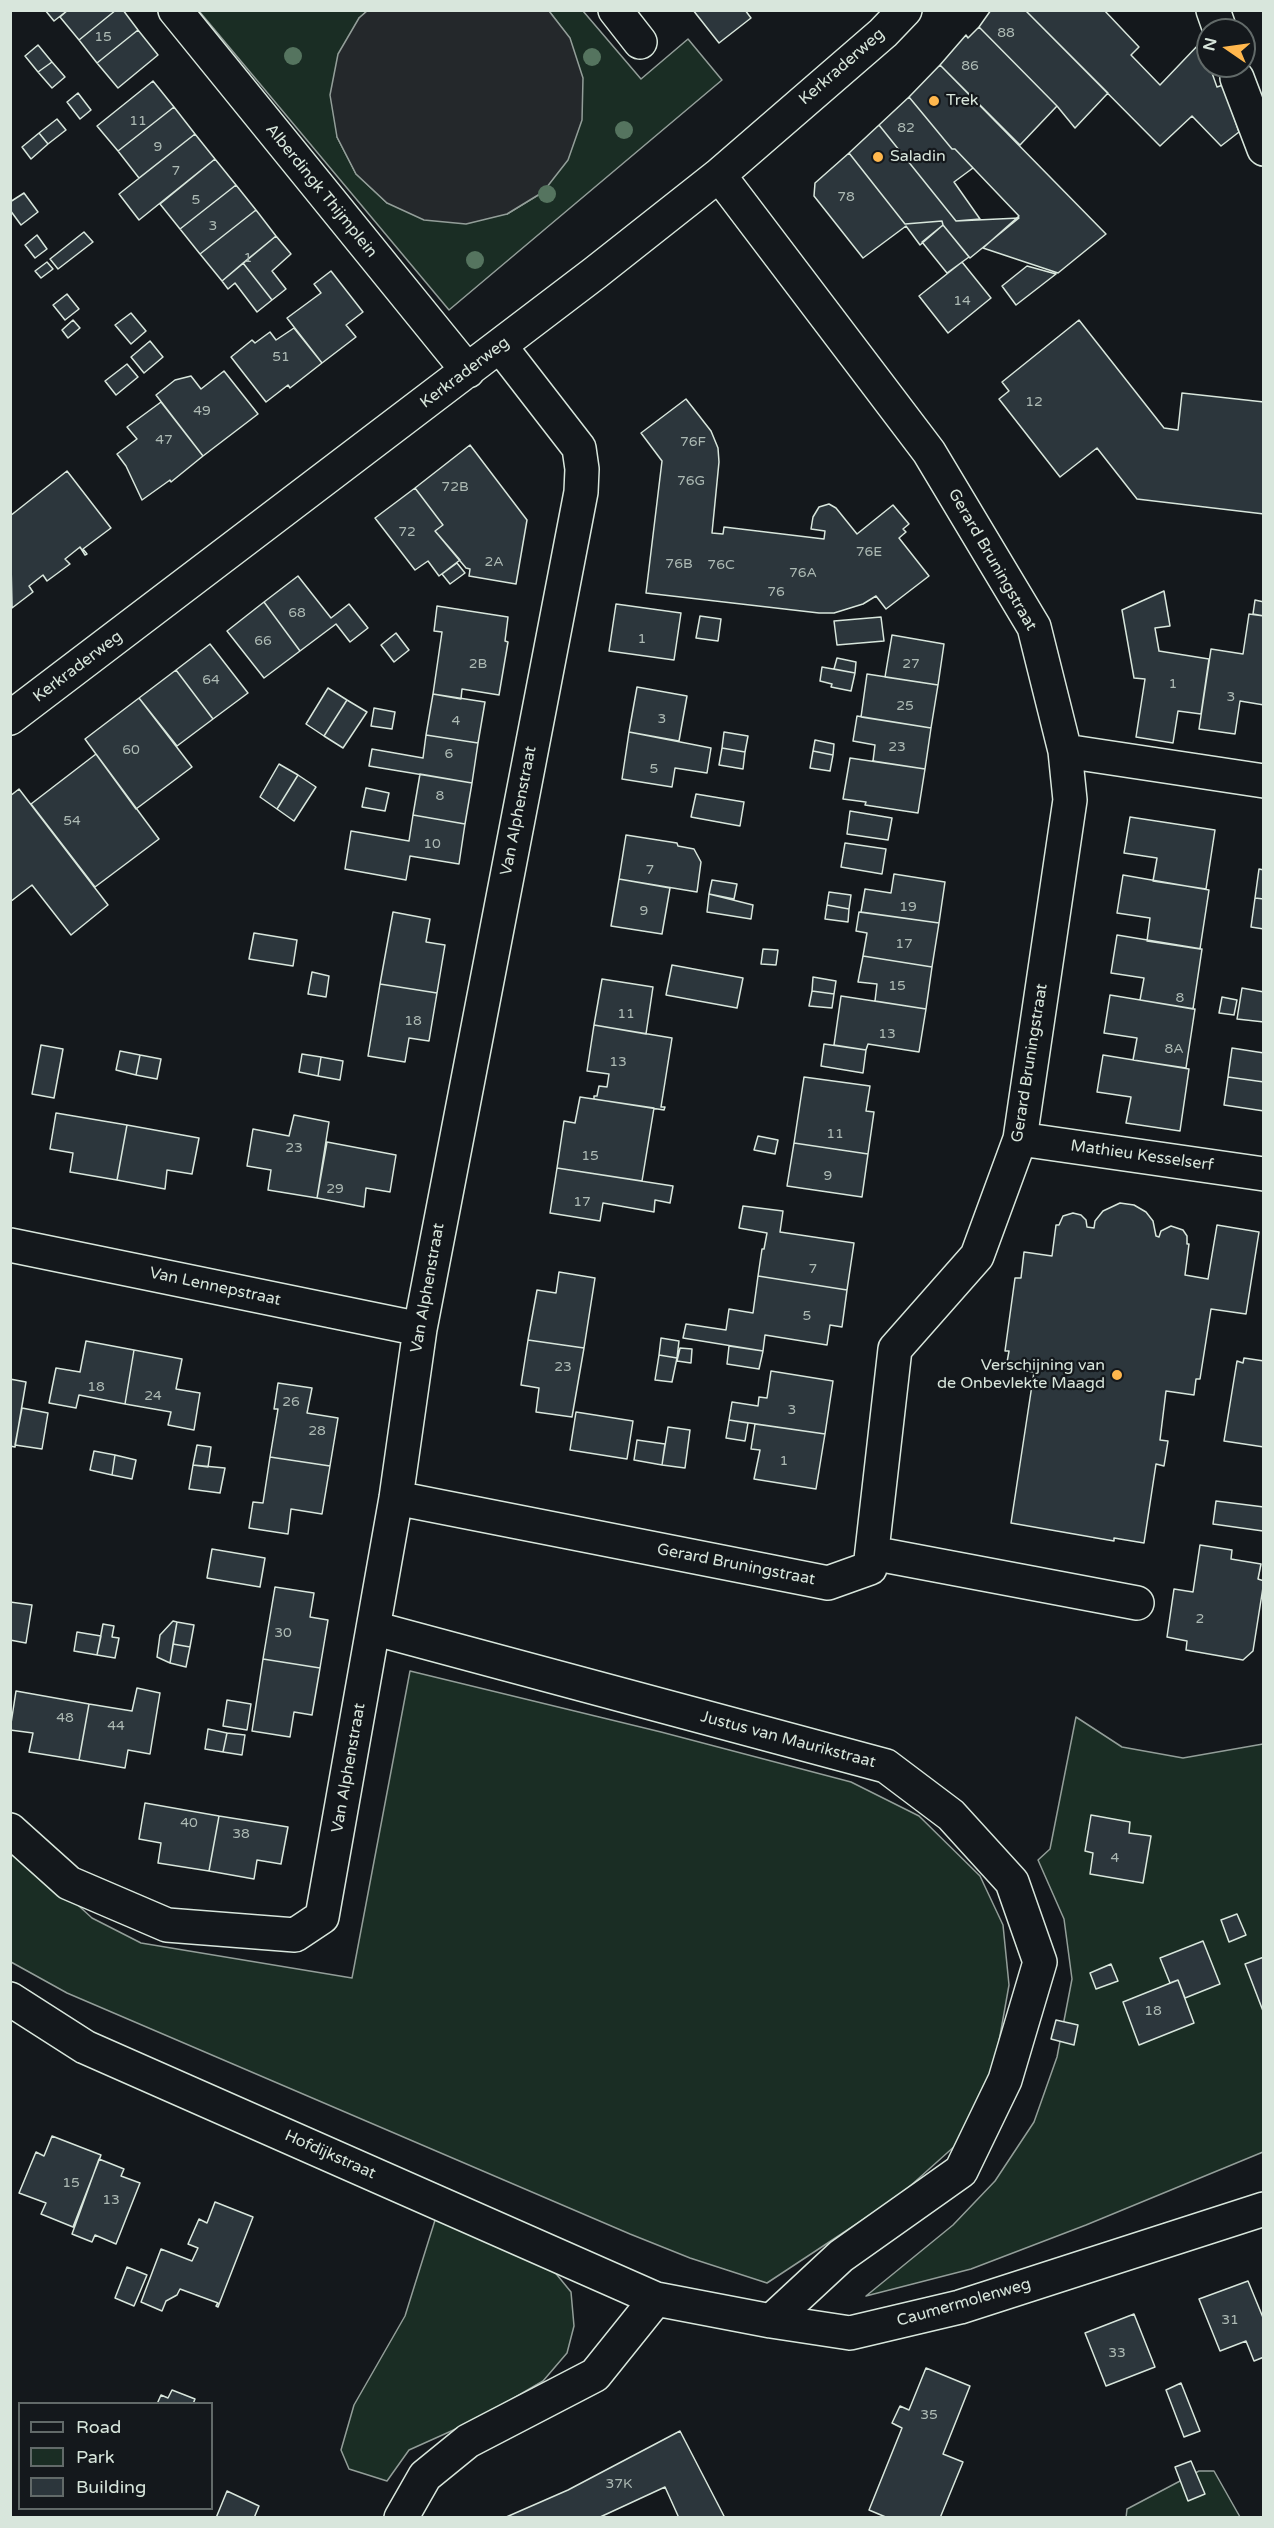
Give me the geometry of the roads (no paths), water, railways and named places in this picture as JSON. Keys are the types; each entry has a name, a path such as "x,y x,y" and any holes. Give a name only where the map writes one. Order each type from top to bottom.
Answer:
{"street":[{"name":"Alberdingk Thijmplein","path":"175,10 468,371"},
{"path":"615,10 640,42"},
{"name":"Kerkraderweg","path":"10,718 468,371 719,175 883,33 905,10"},
{"path":"1247,78 1263,149"},
{"name":"Gerard Bruningstraat","path":"396,1498 828,1583 870,1568 895,1349 977,1256 1020,1139 1071,800 1065,751 1034,627 928,452 719,175"},
{"name":"Van Alphenstraat","path":"10,1830 69,1883 167,1925 295,1935 322,1917 396,1498 420,1329 581,492 582,469 579,448 500,346"},
{"path":"1065,751 1263,781"},
{"name":"Mathieu Kesselserf","path":"1020,1139 1263,1174"},
{"name":"Van Lennepstraat","path":"10,1245 420,1329"},
{"path":"872,1553 1137,1604"},
{"name":"Justus van Maurikstraat","path":"374,1628 886,1766 951,1815 1012,1882 1040,1962 1005,2080 961,2171 841,2256 771,2321"},
{"name":"Hofdijkstraat","path":"10,1999 85,2047 656,2299"},
{"name":"Caumermolenweg","path":"656,2299 771,2321 850,2333 960,2307 1263,2209"},
{"path":"401,2517 424,2476 468,2441 595,2375 656,2299"}],"place":[{"name":"Trek","path":"934,101"},
{"name":"Saladin","path":"878,157"},
{"name":"Verschijning van de Onbevlekte Maagd","path":"1117,1375"}]}
